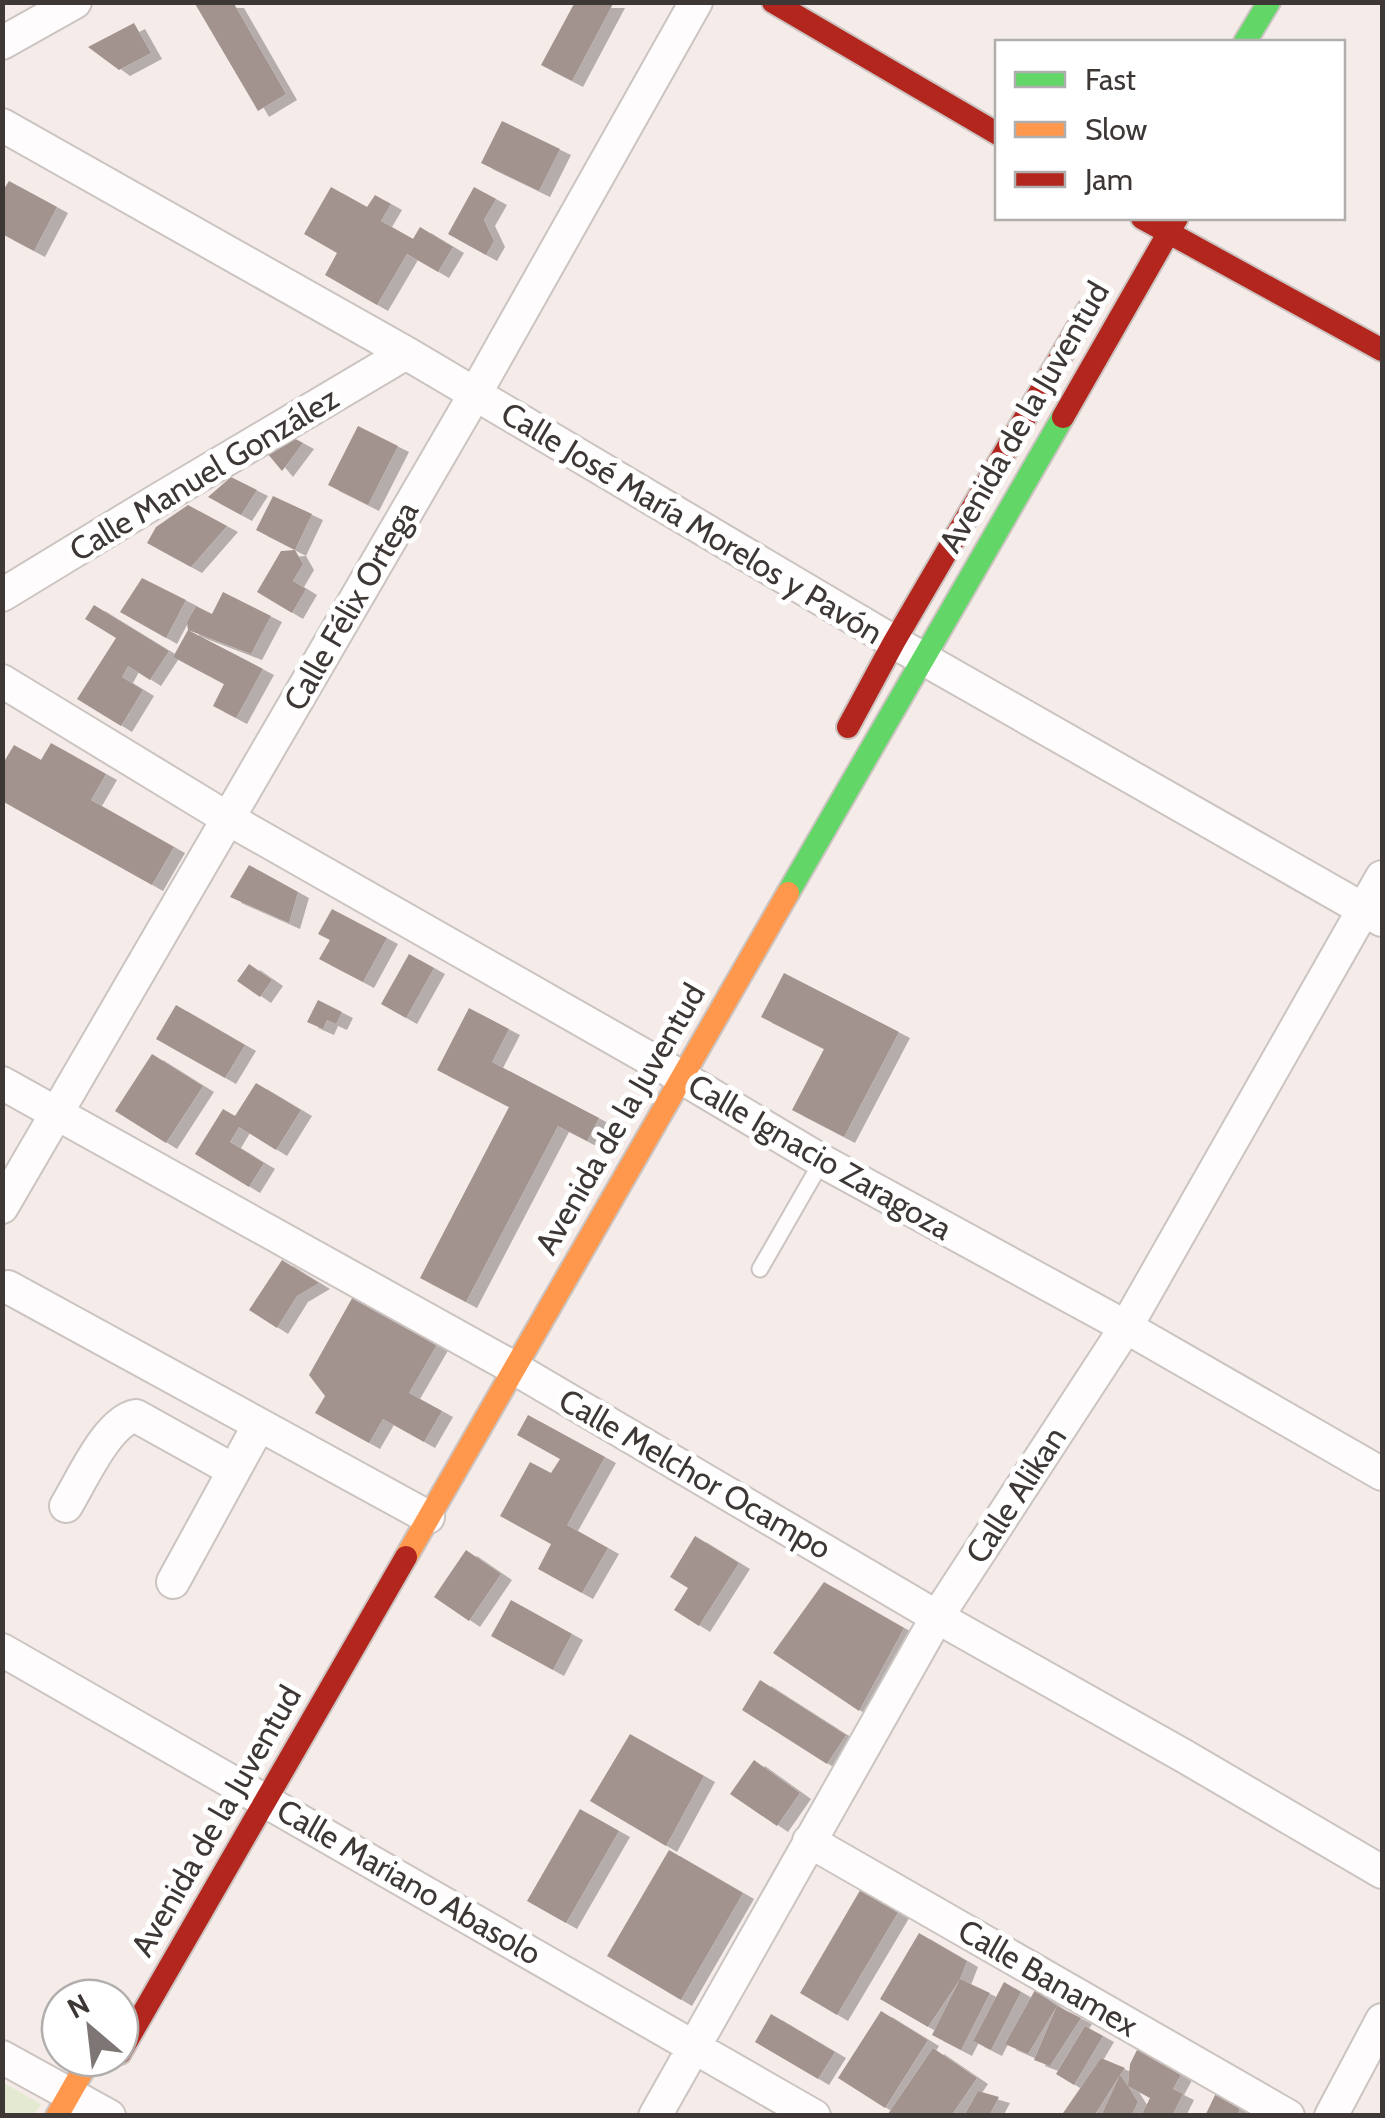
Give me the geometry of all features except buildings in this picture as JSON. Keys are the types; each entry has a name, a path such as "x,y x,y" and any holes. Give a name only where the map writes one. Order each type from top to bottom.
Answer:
{"street":[{"path":"2,43 75,2"},
{"name":"Calle Félix Ortega","path":"2,1206 475,394 696,2"},
{"path":"773,2 995,132"},
{"path":"1246,40 1269,2"},
{"name":"Calle José María Morelos y Pavón","path":"2,126 406,353 908,650 1374,915"},
{"path":"1139,221 1172,225 1382,350"},
{"name":"Avenida de la Juventud","path":"95,2091 250,1792 664,1068 908,650 1172,225"},
{"name":"Avenida de la Juventud","path":"842,738 908,650 1096,295"},
{"name":"Calle Manuel González","path":"2,595 406,353"},
{"name":"Calle Ignacio Zaragoza","path":"2,680 227,818 822,1161 1126,1326 1382,1474"},
{"name":"Calle Alikan","path":"655,2116 937,1616 1126,1326 1374,915 1382,877"},
{"name":"Calle Melchor Ocampo","path":"2,1083 498,1359 1382,1872"},
{"path":"8,1287 413,1508"},
{"path":"66,1506 112,1429 125,1418 136,1416 233,1470"},
{"path":"173,1582 259,1425"},
{"name":"Calle Mariano Abasolo","path":"2,1650 814,2116"},
{"name":"Calle Banamex","path":"809,1841 1288,2116"},
{"path":"1331,2116 1382,2020"},
{"path":"2,2057 95,2091"}],"lane":[{"path":"760,1269 822,1161"}],"green space":[{"path":"2,2082 41,2104 34,2115 3,2115"}],"traffic: fast":[{"path":"1246,40 1269,2"},
{"path":"788,893 1063,417"}],"traffic: slow":[{"path":"406,1557 788,893"},
{"path":"57,2116 79,2078"}],"traffic: jam":[{"path":"773,2 995,132"},
{"path":"1146,220 1382,350"},
{"path":"1063,417 1176,220"},
{"path":"848,727 1088,310"},
{"path":"140,2018 406,1557"}]}
